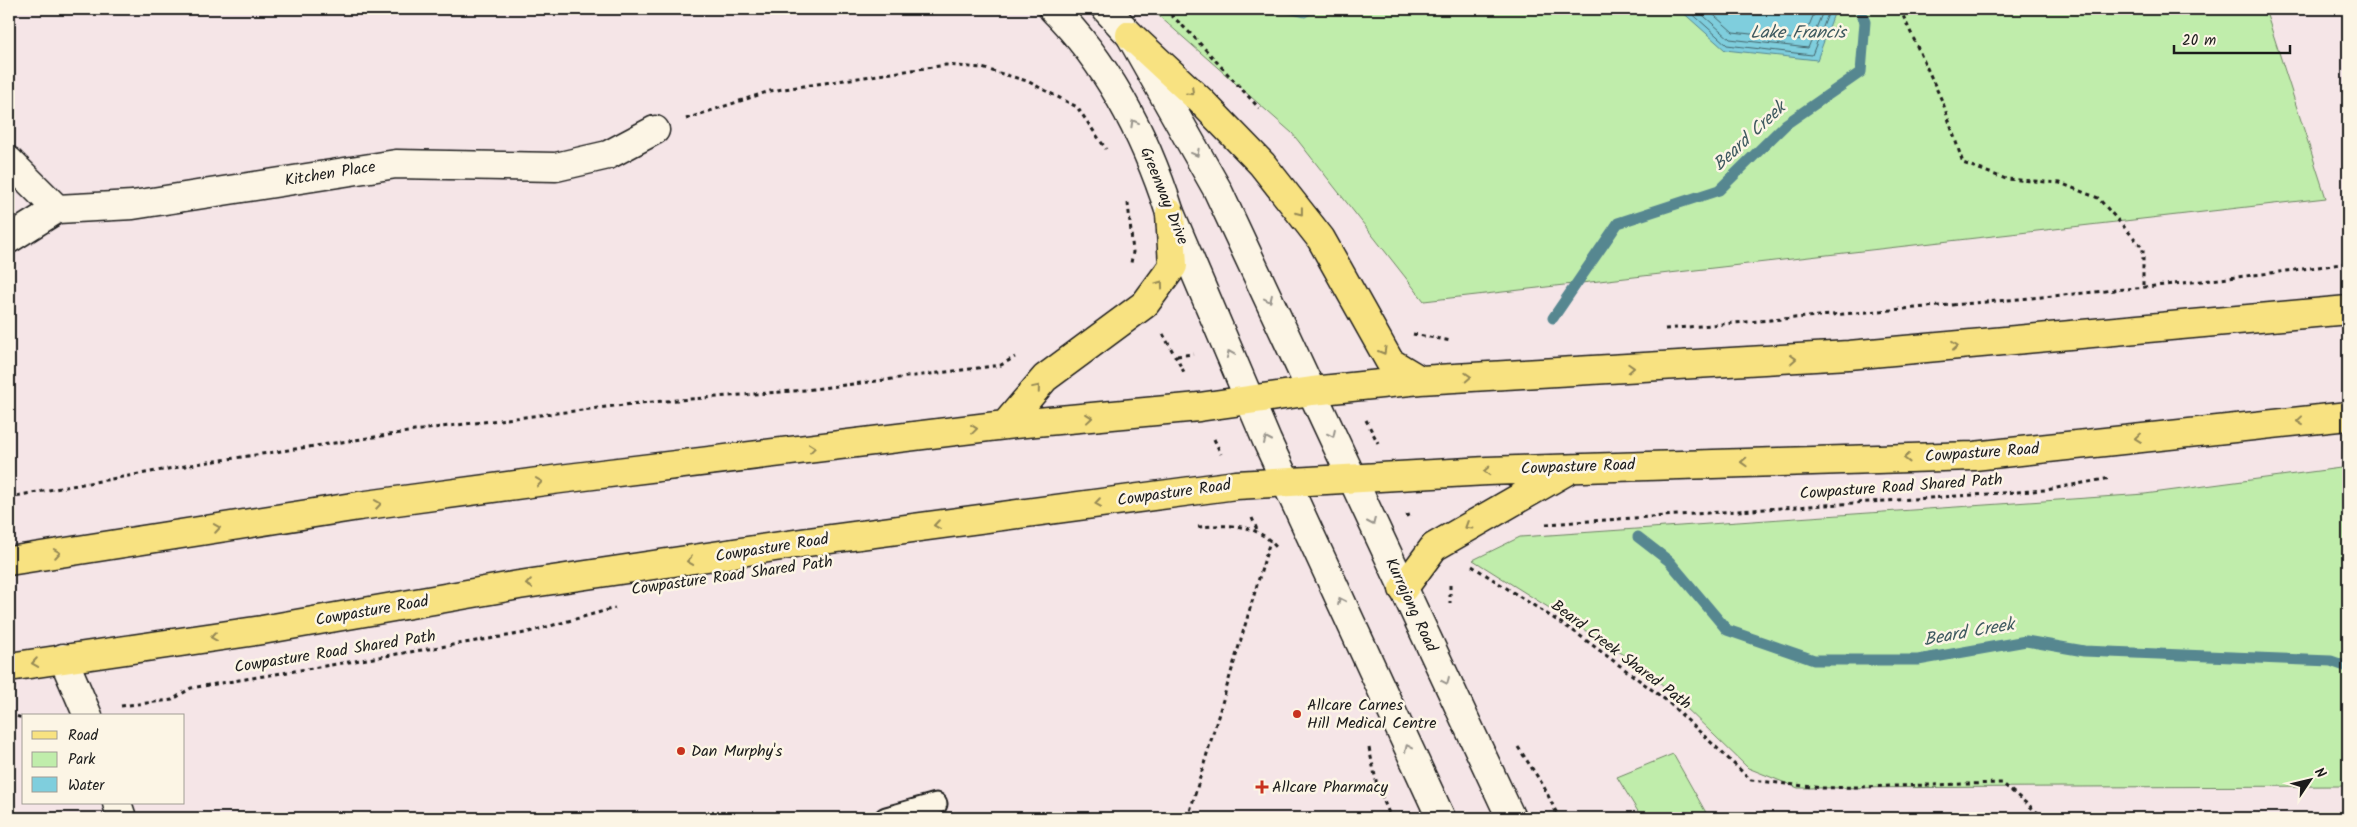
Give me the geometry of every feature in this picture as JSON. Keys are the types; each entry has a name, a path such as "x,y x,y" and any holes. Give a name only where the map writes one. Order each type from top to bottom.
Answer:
{"main road":[{"path":"1130,34 1201,101 1262,164 1321,239 1390,362 1420,380"},
{"path":"1005,425 1045,378 1145,304 1173,266 1170,213"},
{"path":"9,561 368,505 764,454 1005,425 1199,407 1312,391 1420,380 1849,355 2348,310"},
{"name":"Cowpasture Road","path":"9,667 262,630 519,585 808,542 1236,485 1352,477 1571,468 1974,456 2348,416"},
{"path":"1403,589 1434,547 1571,468"}],"street":[{"name":"Greenway Drive","path":"1053,9 1074,29 1108,78 1138,131 1159,178 1170,213 1248,399"},
{"path":"1106,9 1130,34 1216,189 1312,391"},
{"name":"Kitchen Place","path":"9,239 57,209 133,206 396,164 556,167 608,155 655,130"},
{"path":"9,161 57,209"},
{"name":"Kurrajong Road","path":"1312,391 1511,818"},
{"path":"1248,399 1441,818"},
{"path":"63,658 87,714"},
{"path":"117,804 122,818"}],"lane":[{"path":"1472,737 1498,818"},
{"path":"886,818 936,804"}],"path":[{"path":"1900,9 1943,103 1963,162 2006,178 2060,183 2098,198 2143,248 2144,286"},
{"path":"655,130 770,91 946,65 964,66 982,68 1027,81 1077,107 1110,156"},
{"path":"1128,199 1132,252 1129,271"},
{"path":"1659,329 2144,286 2274,273 2348,263"},
{"path":"1407,332 1449,342 1458,341"},
{"path":"9,497 202,463 442,427 640,403 835,386 1001,365 1018,355"},
{"path":"1177,356 1258,532"},
{"path":"1351,388 1413,514"},
{"name":"Cowpasture Road Shared Path","path":"1544,524 2046,490 2119,477"},
{"path":"1188,818 1270,540 1258,532 1236,525 1194,527"},
{"name":"Beard Creek Shared Path","path":"1469,564 1575,632 1667,700 1751,780 1822,788 2002,783 2044,818"},
{"name":"Cowpasture Road Shared Path","path":"172,700 190,688 525,633 616,608"},
{"path":"9,715 22,718"}],"green space":[{"path":"1151,9 2265,9 2326,198 1424,301 1292,133"},
{"path":"2348,467 2348,786 1798,788 1748,768 1645,668 1473,560 1520,537 2145,494"},
{"path":"1673,754 1709,818 1642,818 1617,777"}],"water":[{"path":"1272,9 1320,9 1305,17"},
{"name":"Lake Francis","path":"1679,9 1834,9 1835,11 1817,60 1725,50"}],"waterway":[{"name":"Beard Creek","path":"1553,318 1618,223 1719,190 1786,124 1861,72 1865,22 1860,9"},
{"name":"Beard Creek","path":"1638,537 1669,561 1727,630 1814,660 1918,660 2026,641 2084,651 2331,661 2348,667"}],"place":[{"name":"Allcare Carnes Hill Medical Centre","path":"1297,714"},
{"name":"Dan Murphy's","path":"681,751"},
{"name":"Allcare Pharmacy","path":"1262,787"}]}
